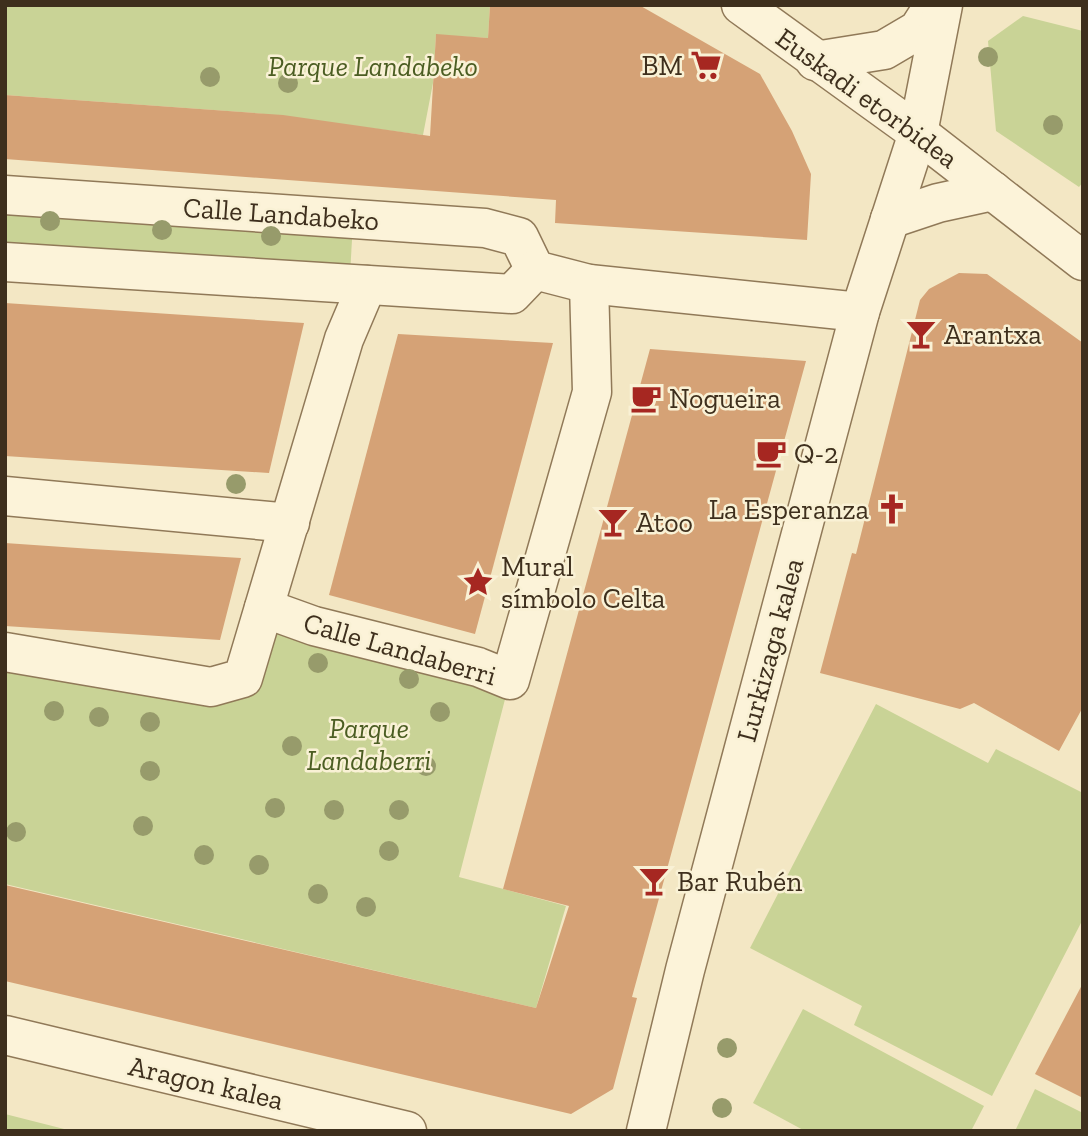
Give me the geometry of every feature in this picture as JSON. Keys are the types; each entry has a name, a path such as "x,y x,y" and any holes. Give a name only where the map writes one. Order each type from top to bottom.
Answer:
{"street":[{"name":"Euskadi etorbidea","path":"741,5 918,132 1083,261"},
{"path":"816,61 884,50 918,30 934,5"},
{"name":"Lurkizaga kalea","path":"646,1131 685,970 860,312 918,132 943,5"},
{"name":"Euskadi etorbidea","path":"890,219 938,203 993,191"},
{"name":"Calle Landabeko","path":"5,194 485,228 519,237 535,270"},
{"path":"5,262 512,294 535,270 589,284 860,312"},
{"name":"Calle Landaberri","path":"264,608 314,626 478,667 509,680 592,392 589,284"},
{"path":"5,652 211,687 243,678 344,339 368,285"},
{"path":"5,496 290,523"},
{"name":"Aragon kalea","path":"5,1035 407,1131"}],"green space":[{"name":"Parque Landabeko","path":"5,5 490,5 488,38 436,35 433,83 423,135 255,113 5,95"},
{"path":"1023,16 1083,31 1083,182 1079,187 996,131 988,41"},
{"path":"5,199 353,222 350,275 5,252"},
{"name":"Parque Landaberri","path":"264,608 510,680 459,877 566,906 536,1008 5,884 5,652 243,678"},
{"path":"876,704 988,763 996,749 1083,793 1083,919 992,1096 854,1025 862,1006 750,948"},
{"path":"803,1009 984,1106 971,1131 805,1131 753,1103"},
{"path":"1035,1089 1083,1113 1083,1131 1015,1131"},
{"path":"5,1114 72,1131 5,1131"}],"building":[{"path":"490,5 639,5 760,74 792,131 811,174 807,240 555,223 556,200 5,159 5,95 283,115 430,136 436,34 488,38"},
{"path":"959,273 987,274 1083,343 1083,707 1059,751 974,703 960,709 820,673 852,553 856,554 920,300 929,289"},
{"path":"5,303 304,323 269,473 5,456"},
{"path":"398,334 553,343 475,634 329,595"},
{"path":"650,349 806,361 632,997 637,998 613,1089 571,1114 5,981 5,885 536,1008 569,906 503,889"},
{"path":"5,543 241,558 220,640 5,626"},
{"path":"1083,983 1083,1098 1035,1074"}],"place":[{"name":"BM","path":"706,65"},
{"name":"Arantxa","path":"921,334"},
{"name":"Nogueira","path":"646,398"},
{"name":"Q-2","path":"771,453"},
{"name":"La Esperanza","path":"892,509"},
{"name":"Atoo","path":"613,522"},
{"name":"Mural símbolo Celta","path":"478,582"},
{"name":"Bar Rubén","path":"654,881"}]}
